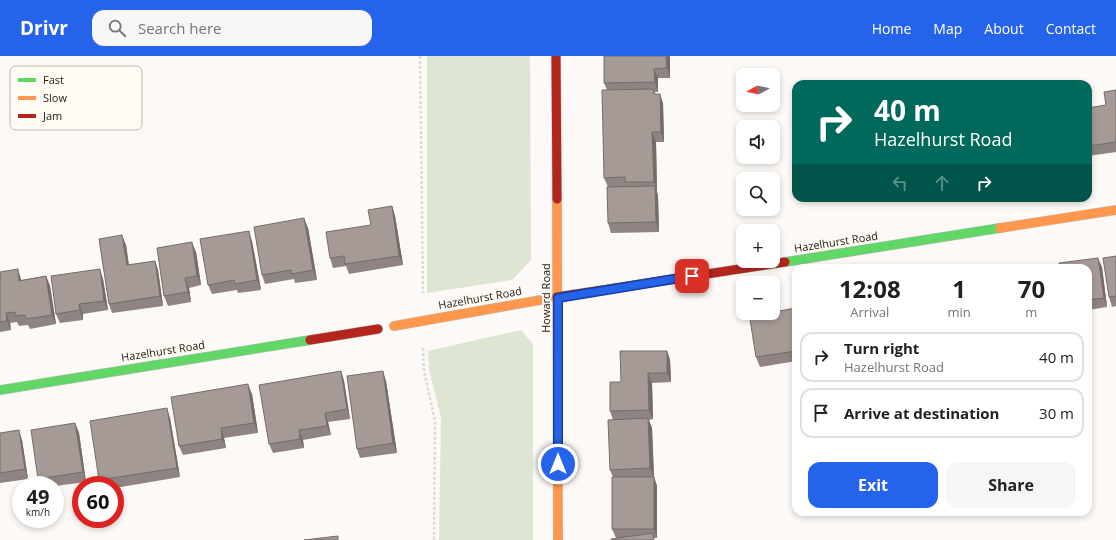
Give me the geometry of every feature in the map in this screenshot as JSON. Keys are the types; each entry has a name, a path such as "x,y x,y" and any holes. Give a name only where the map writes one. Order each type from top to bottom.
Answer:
{"street":[{"name":"Howard Road","path":"556,56 558,540"},
{"name":"Hazelhurst Road","path":"394,326 558,298 1116,210"},
{"name":"Hazelhurst Road","path":"0,390 378,329"}],"green space":[{"path":"427,56 530,56 531,260 512,280 427,293"},
{"path":"521,330 533,344 533,540 439,540 441,418 429,369 428,351"}],"building":[{"path":"604,56 666,56 667,68 654,69 655,82 604,83"},
{"path":"653,89 654,94 660,94 661,132 652,132 654,182 625,182 625,177 604,178 602,90"},
{"path":"1116,90 1116,142 1092,145 1092,107 1106,105 1104,92"},
{"path":"655,186 656,222 608,223 607,187"},
{"path":"392,206 399,256 345,264 344,256 330,258 326,232 371,225 368,210"},
{"path":"304,218 313,270 292,274 291,270 262,275 254,227"},
{"path":"249,231 257,280 235,284 234,280 208,285 200,239"},
{"path":"122,235 127,265 155,261 160,296 109,304 99,239"},
{"path":"192,242 197,276 185,278 188,292 164,296 157,248"},
{"path":"1116,256 1116,296 1109,297 1103,258"},
{"path":"1098,258 1104,298 1092,300 1092,264 1059,263"},
{"path":"18,269 19,281 46,276 52,315 26,319 25,315 15,316 15,312 6,313 7,321 0,322 0,272"},
{"path":"100,269 104,301 79,304 80,310 56,314 51,276"},
{"path":"792,309 792,352 756,357 750,320 780,320 780,311"},
{"path":"620,351 667,351 667,373 648,373 649,410 610,411 610,382 621,382"},
{"path":"341,371 347,409 325,413 327,426 299,430 300,439 269,444 259,385"},
{"path":"383,371 393,443 357,449 347,376"},
{"path":"248,384 254,423 221,428 222,439 179,446 171,397"},
{"path":"167,408 177,468 124,476 98,476 90,421"},
{"path":"648,418 650,468 610,470 608,420"},
{"path":"75,423 83,472 57,476 38,476 31,430"},
{"path":"19,430 25,469 0,473 0,433"},
{"path":"612,477 654,477 654,529 612,529"},
{"path":"653,533 654,540 611,540 611,539"},
{"path":"338,536 338,540 304,540"}],"traffic: fast":[{"path":"785,262 1000,228"},
{"path":"0,390 310,340"}],"traffic: slow":[{"path":"557,199 558,540"},
{"path":"1000,228 1116,210"},
{"path":"394,326 557,297"}],"traffic: jam":[{"path":"556,56 557,199"},
{"path":"557,297 785,262"},
{"path":"310,340 378,329"}],"route":[{"path":"558,464 558,298 692,276"}]}
